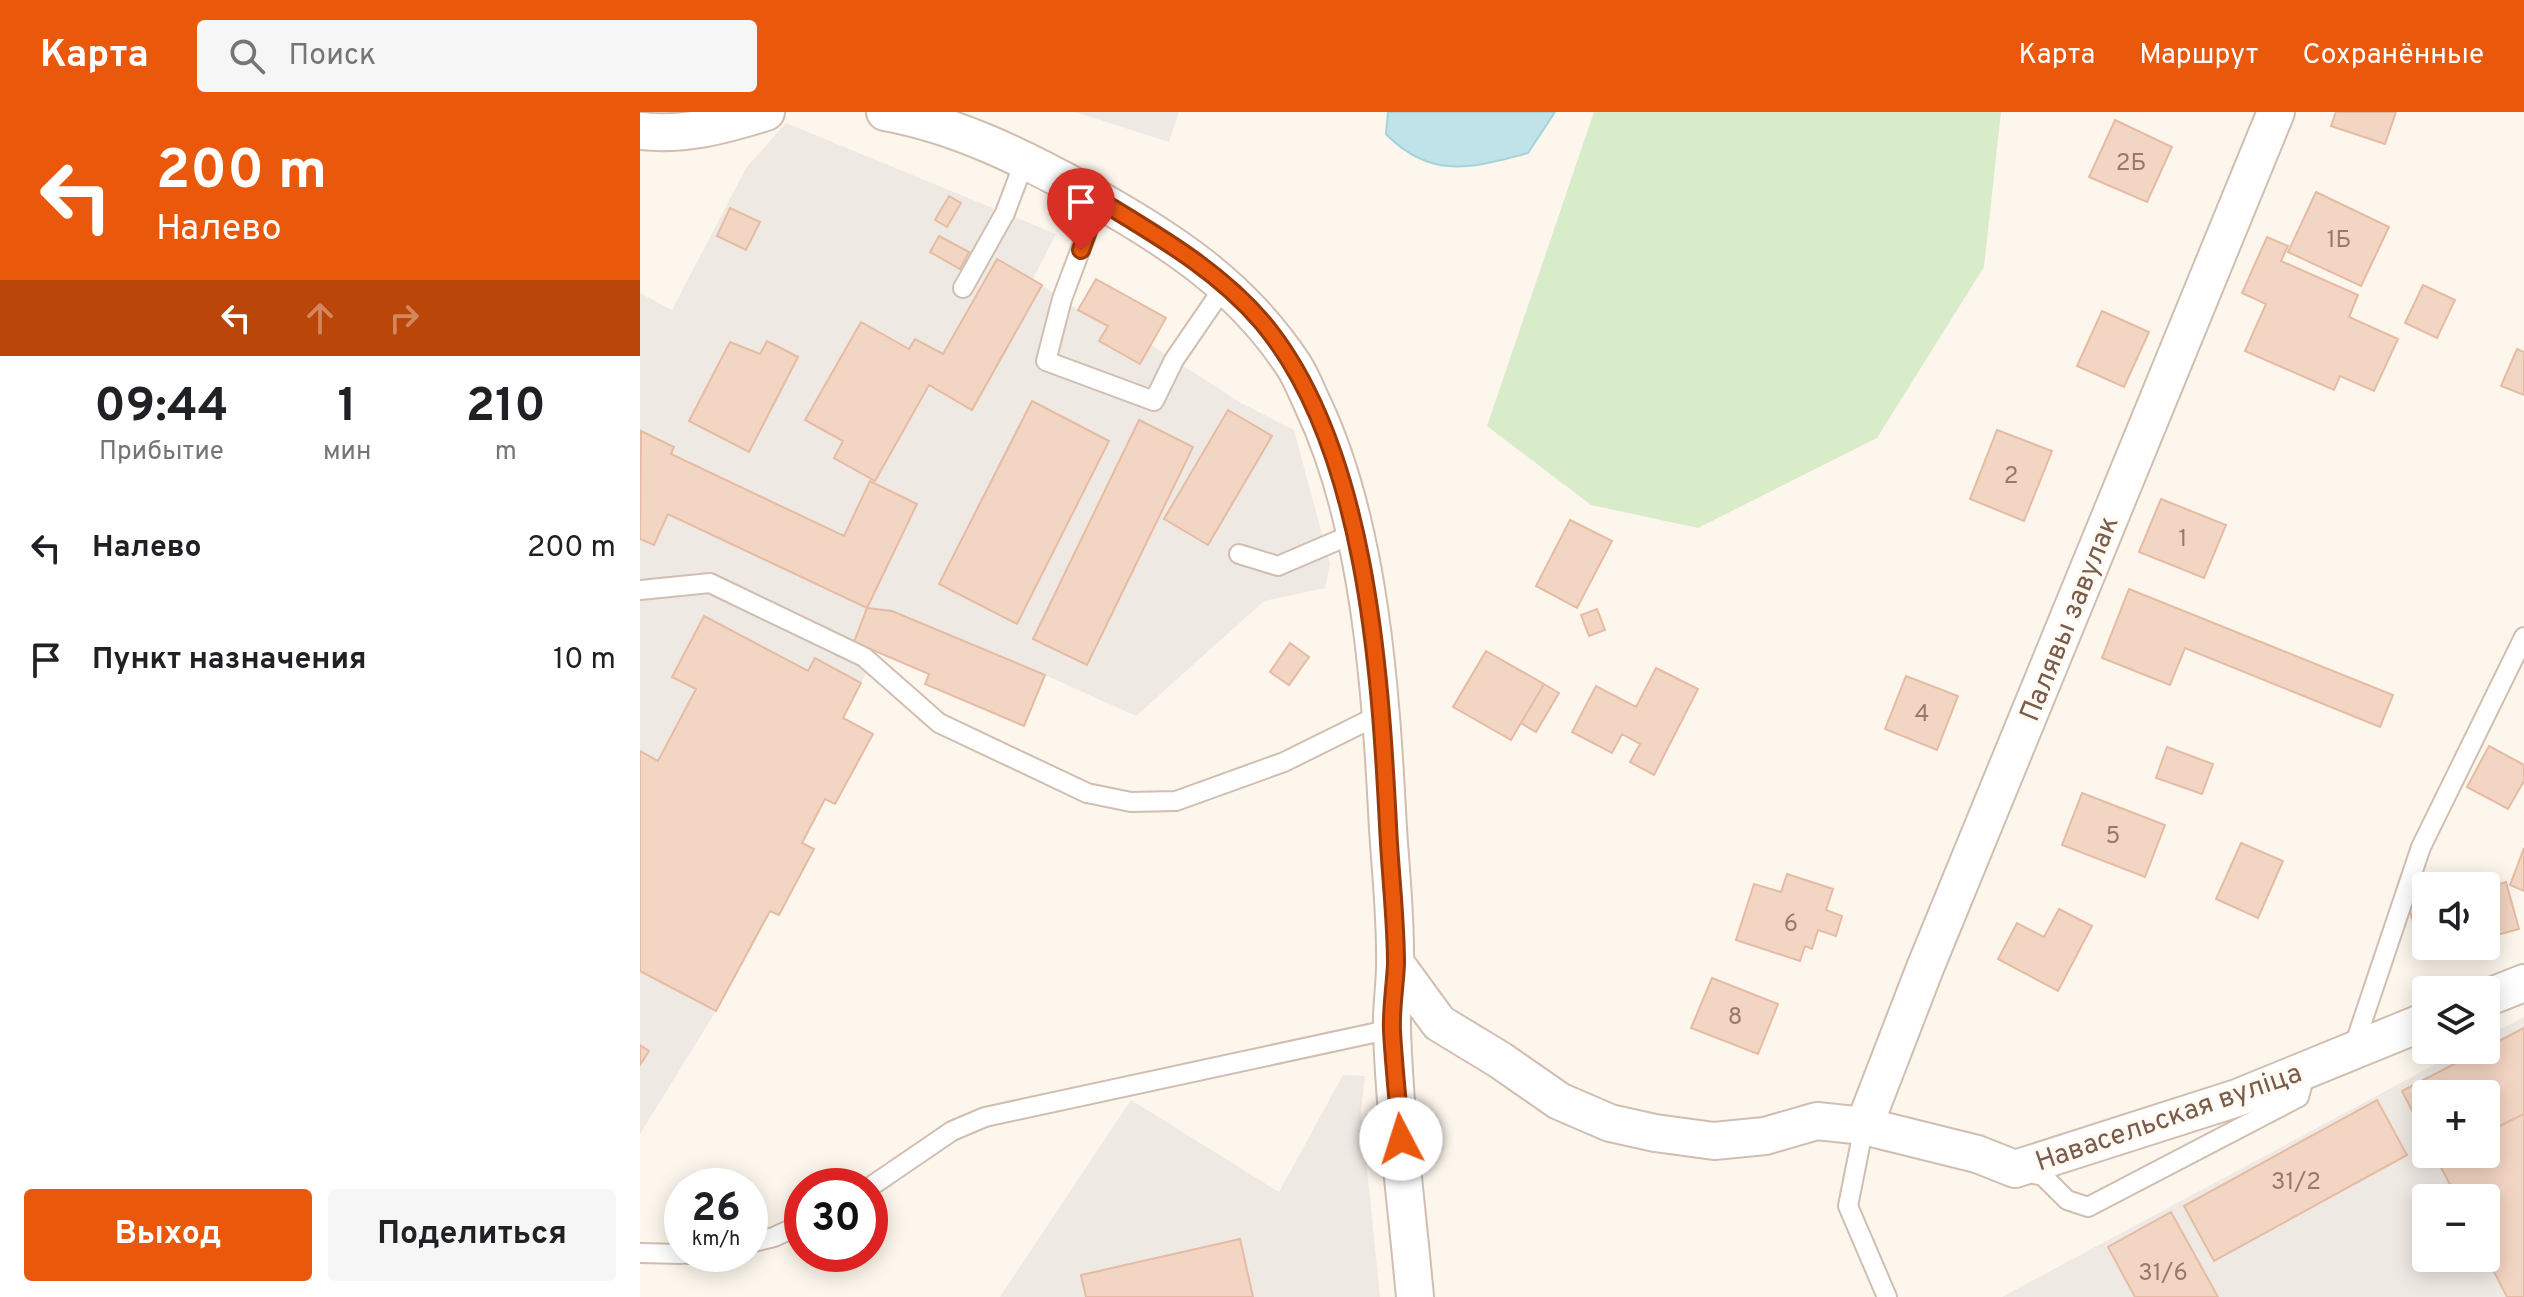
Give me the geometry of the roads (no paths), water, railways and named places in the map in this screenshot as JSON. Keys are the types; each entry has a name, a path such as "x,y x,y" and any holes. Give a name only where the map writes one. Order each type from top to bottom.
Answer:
{"street":[{"path":"640,131 662,134 723,126 766,112"},
{"path":"885,112 913,117 975,137 1025,160 1179,249 1226,284 1263,323 1296,368 1323,426 1355,533 1381,714 1396,964 1392,1029 1415,1297"},
{"name":"Палявы завулак","path":"1864,1126 1931,953 2276,112"},
{"name":"Навасельская вуліца","path":"1396,964 1439,1023 1559,1101 1610,1123 1714,1141 1765,1136 1817,1121 1864,1126 1977,1154 2015,1169 2237,1098 2412,1026"},
{"path":"2500,992 2524,983"}],"lane":[{"path":"963,288 1005,213 1025,160"},
{"path":"1099,200 1062,299 1046,361 1154,401 1174,360 1226,284"},
{"path":"1239,554 1278,566 1355,533"},
{"path":"640,590 710,583 864,657 939,723 1087,793 1131,802 1176,801 1284,762 1381,714"},
{"path":"2353,1049 2421,847 2524,637"},
{"path":"888,1175 952,1131 985,1117 1392,1029"},
{"path":"2015,1169 2043,1176 2067,1200 2088,1207 2299,1097 2307,1069"},
{"path":"1864,1126 1848,1206 1887,1297"},
{"path":"640,1253 664,1254"}],"water":[{"path":"1388,112 1555,112 1528,153 1489,163 1453,166 1436,164 1403,149 1386,134"}]}
